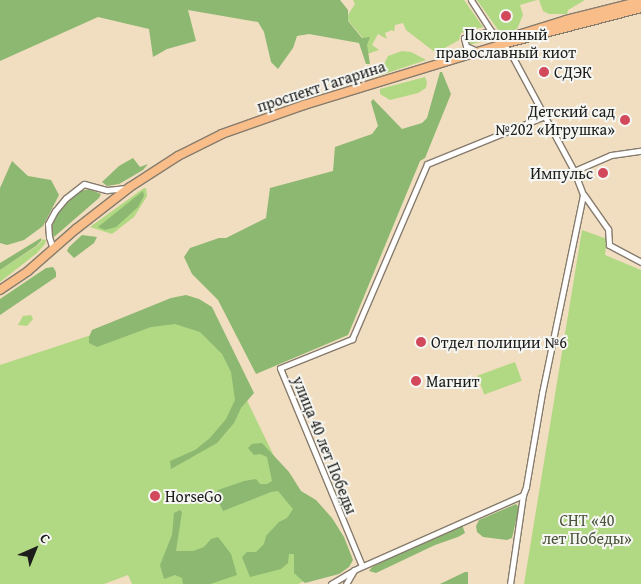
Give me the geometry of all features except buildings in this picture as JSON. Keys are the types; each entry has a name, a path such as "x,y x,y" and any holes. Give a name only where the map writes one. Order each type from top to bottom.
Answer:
{"main road":[{"name":"проспект Гагарина","path":"503,44 521,34 636,1"},
{"name":"проспект Гагарина","path":"0,290 28,271 130,187 154,170 222,134 304,105 503,44 641,8"}],"street":[{"path":"471,0 491,30 510,52 574,171 583,195 608,229 609,244 641,262"},
{"path":"478,52 466,46 464,38 491,30"},
{"name":"улица 40 лет Победы","path":"362,566 280,368 352,339 427,164 545,116"},
{"path":"574,171 611,155 641,151"},
{"path":"53,249 49,238 48,224 55,211 66,198 84,184 107,190 130,187"},
{"path":"510,584 523,495 544,383 583,195"},
{"path":"332,584 362,566 523,495"},
{"path":"346,584 354,570"}],"green space":[{"path":"0,0 340,0 348,10 348,21 362,38 370,37 367,45 370,64 366,64 359,43 309,34 297,36 293,48 278,69 271,62 264,32 258,22 188,10 196,41 167,49 153,57 149,29 98,17 0,61"},
{"path":"353,0 464,0 483,27 461,33 459,40 436,53 406,30 403,23 395,25 394,32 392,30 385,33 387,39 378,34 372,45 379,50 364,55 363,38 346,18 355,4"},
{"path":"477,0 537,0 520,5 523,15 517,29 501,34"},
{"path":"539,0 585,0 568,10 567,14 549,14 543,11"},
{"path":"486,35 485,41 468,45 466,39"},
{"path":"402,51 411,52 426,60 378,76 388,56"},
{"path":"440,72 442,72 451,94 425,158 420,161 348,335 256,374 218,300 192,274 184,257 190,248 219,238 226,238 266,218 270,188 333,171 335,147 372,134 378,126 371,102 373,99 402,129 422,123 427,118"},
{"path":"425,77 427,82 426,88 418,93 390,100 380,94 380,89"},
{"path":"133,158 140,167 148,164 143,170 119,184 107,186 102,182 119,166"},
{"path":"12,161 28,176 51,180 59,195 43,226 24,240 7,245 0,243 0,188"},
{"path":"146,188 147,196 134,217 112,234 90,227"},
{"path":"89,189 101,194 99,198 54,237 51,233 51,225 55,216 72,197 81,191"},
{"path":"143,191 144,196 138,207 116,227 105,230 98,227"},
{"name":"СНТ «40 лет Победы»","path":"582,230 607,239 605,255 641,270 641,584 524,584"},
{"path":"82,235 97,237 94,243 74,258 67,251"},
{"path":"41,238 41,241 36,246 0,270 0,263"},
{"path":"41,239 46,240 45,244 37,253 0,282 0,270 37,246 42,241"},
{"path":"53,267 56,277 0,315 0,299 46,268"},
{"path":"186,295 199,299 212,307 254,393 241,408 234,423 217,443 171,469 170,461 195,450 210,438 226,419 235,400 231,372 222,354 200,332 175,324 151,327 97,347 89,343 89,337 92,330 171,298"},
{"path":"198,300 330,571 298,584 132,584 128,575 104,584 0,584 0,365"},
{"path":"31,315 33,319 27,326 18,325 23,316"},
{"path":"515,362 522,381 484,394 477,376"},
{"path":"262,443 289,472 301,491 316,500 332,518 344,537 353,560 349,567 339,574 305,583 294,573 294,554 289,554 288,563 281,569 250,577 242,557 247,552 256,552 264,544 266,536 279,522 287,518 293,509 278,491 223,511 215,495 218,490 244,481 256,479 260,484 267,484 272,481 267,457 260,454 254,455 248,448 252,444"},
{"path":"516,504 519,508 512,538 507,540 483,537 477,532 476,526 479,520"},
{"path":"180,510 182,512 176,551 193,551 204,547 211,539 218,537 231,554 237,575 210,584 183,584 182,578 175,575 164,579 160,565 172,535 174,513"},
{"path":"462,525 465,533 458,537 435,545 376,573 369,571 372,567 390,558"},
{"path":"468,572 468,584 440,584"}],"place":[{"name":"Поклонный православный киот","path":"506,16"},
{"name":"СДЭК","path":"544,72"},
{"name":"Детский сад №202 «Игрушка»","path":"625,120"},
{"name":"Импульс","path":"603,173"},
{"name":"Отдел полиции №6","path":"421,342"},
{"name":"Магнит","path":"416,381"},
{"name":"HorseGo","path":"155,496"}]}
